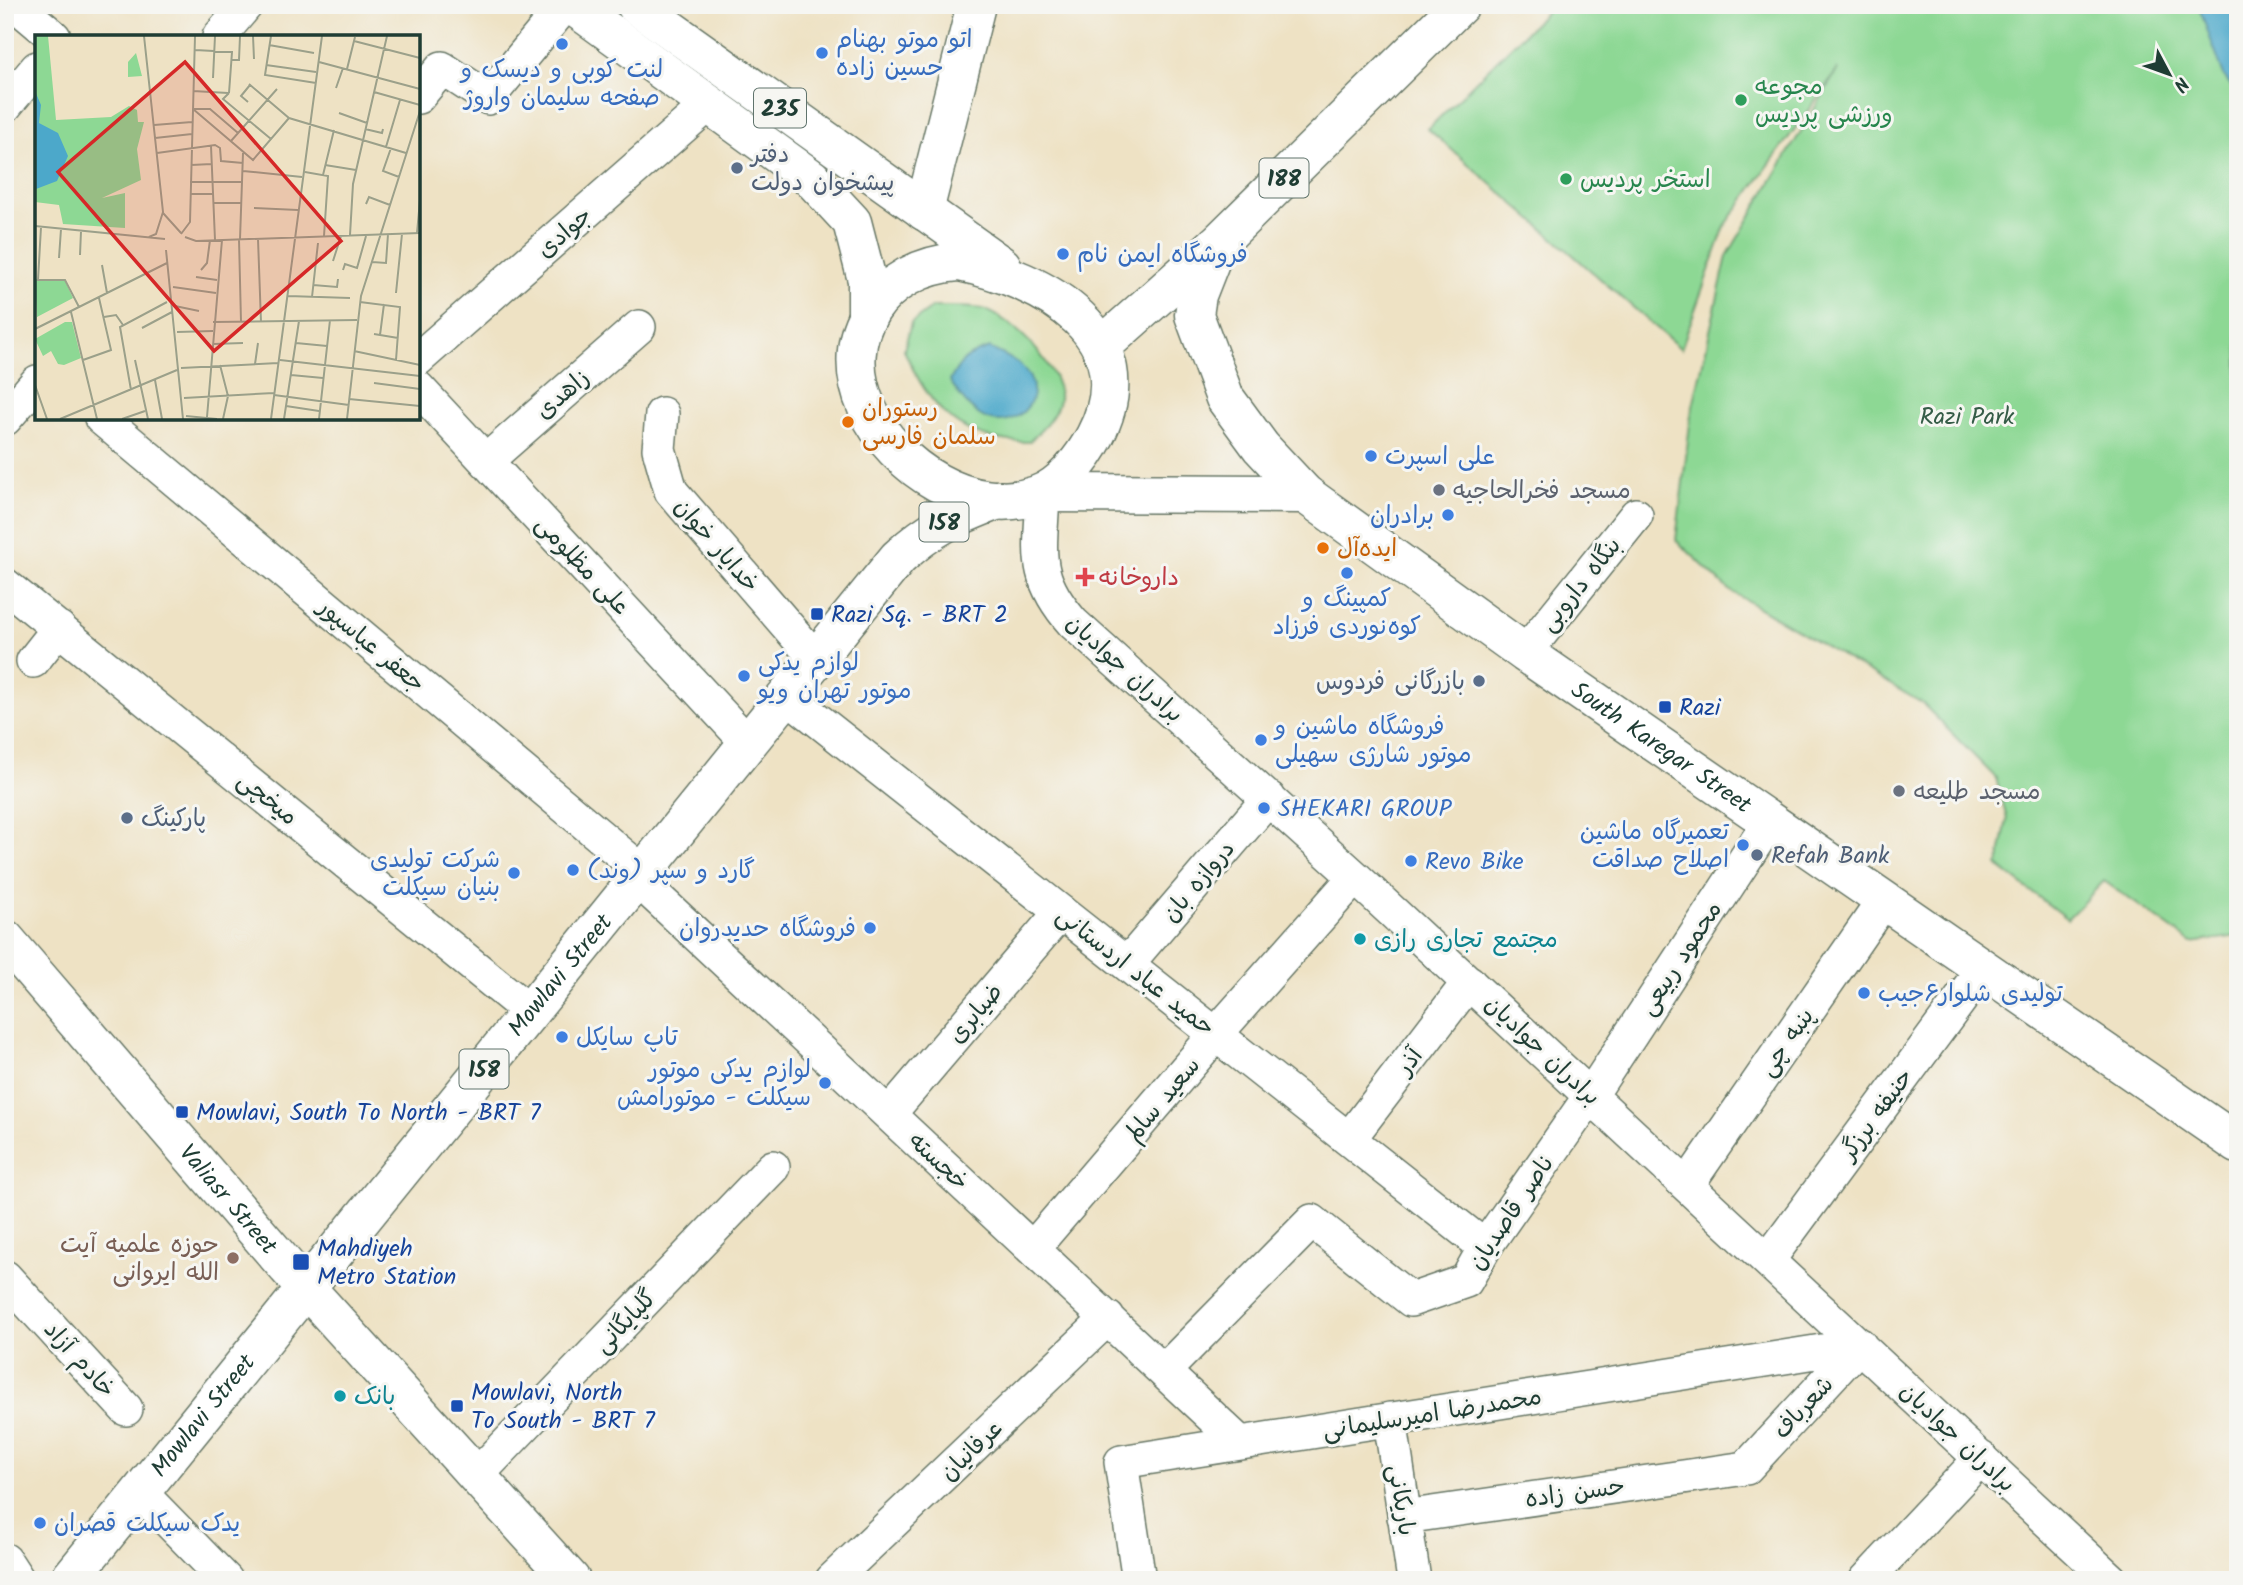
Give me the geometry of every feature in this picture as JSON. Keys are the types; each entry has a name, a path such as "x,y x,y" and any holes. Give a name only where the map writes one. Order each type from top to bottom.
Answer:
{"main road":[{"name":"235","path":"572,5 812,179 852,222 867,280 867,318"},
{"name":"235","path":"636,5 1019,278"},
{"path":"924,211 976,5"},
{"name":"188","path":"1102,346 1217,244 1460,5"},
{"name":"South Karegar Street","path":"1217,244 1198,295 1194,315 1225,398 1261,447 1305,494 1525,653 2238,1144"},
{"path":"1043,493 1078,464 1108,407 1109,367 1102,346 1066,306 1019,278 959,262 938,263 917,270 888,287 867,318 857,358 866,406 880,431 928,476 963,495 998,500 1024,499 1043,493 1305,494"},
{"name":"Mowlavi Street","path":"69,1580 898,558 925,533 944,521 998,500"},
{"name":"Valiasr Street","path":"5,939 306,1288 478,1474 571,1580"}],"street":[{"path":"16,5 52,35"},
{"path":"221,35 246,5"},
{"path":"420,95 442,68 488,98 565,5"},
{"path":"5,106 35,70"},
{"name":"جوادی","path":"420,357 709,104"},
{"name":"زاهدی","path":"486,461 639,327"},
{"path":"5,419 35,384"},
{"name":"علی مظلومی","path":"420,390 748,743"},
{"name":"خدایار خوان","path":"662,414 659,449 671,491 705,550 816,659"},
{"name":"جعفر عباسپور","path":"104,420 640,876"},
{"name":"برادران جوادیان","path":"1043,493 1040,565 1045,585 1054,602 1073,623 1356,877 2111,1580"},
{"name":"بنگاه داروبی","path":"1525,653 1636,514"},
{"name":"میخچی","path":"5,584 530,1012"},
{"path":"33,661 59,628"},
{"name":"حمید عباد اردستانی","path":"786,695 1485,1247"},
{"name":"دروازه بان","path":"1127,964 1269,798"},
{"name":"محمود ربیعی","path":"1591,1095 1770,821"},
{"name":"خجسته","path":"640,876 1240,1443"},
{"name":"سعید سالم","path":"1033,1248 1216,1034 1356,877"},
{"name":"پنبه چی","path":"1688,1184 1884,900"},
{"name":"ضیابری","path":"890,1114 1060,912"},
{"name":"حنیفه برزگر","path":"1769,1259 1983,969"},
{"name":"آذر","path":"1349,1139 1469,982"},
{"name":"ناصر قاصدیان","path":"1164,1371 1312,1221 1411,1300 1466,1281 1485,1247 1591,1095"},
{"name":"گلپایگانی","path":"478,1474 774,1167"},
{"name":"خادم آزاد","path":"5,1277 126,1409"},
{"name":"عرفانیان","path":"832,1580 1108,1318"},
{"name":"محمدرضا امیرسلیمانی","path":"1139,1580 1121,1462 1860,1345"},
{"name":"شعرباف","path":"1746,1468 1860,1345"},
{"name":"باریکانی","path":"1390,1419 1414,1580"},
{"path":"1866,1580 1982,1458"},
{"name":"حسن زاده","path":"1405,1517 1746,1468"},
{"path":"140,1492 226,1580"},
{"path":"5,1560 18,1580"}],"green space":[{"name":"Razi Park","path":"1553,5 2238,5 2238,936 2192,943 2104,881 2067,919 1998,866 2007,819 1996,778 1922,703 1729,590 1676,540 1691,415 1727,256 1838,69 1725,226 1681,349 1428,129"},
{"path":"933,307 976,308 994,314 1021,334 1046,362 1059,391 1058,404 1050,420 1029,442 1005,441 966,429 950,419 925,390 904,350 911,323"}],"water":[{"path":"2198,5 2238,5 2238,95 2224,76"},
{"path":"990,348 1020,365 1031,380 1033,392 1024,411 1003,421 990,420 978,414 950,381 966,359"}],"place":[{"name":"لنت کوبی و دیسک و صفحه سلیمان واروژ","path":"562,44"},
{"name":"اتو موتو بهنام حسین زاده","path":"822,53"},
{"name":"مجوعه ورزشی پردیس","path":"1741,100"},
{"name":"دفتر پیشخوان دولت","path":"737,168"},
{"name":"استخر پردیس","path":"1566,179"},
{"name":"فروشگاه ایمن نام","path":"1063,254"},
{"name":"رستوران سلمان فارسی","path":"848,422"},
{"name":"علی اسپرت","path":"1371,456"},
{"name":"مسجد فخرالحاجیه","path":"1439,490"},
{"name":"برادران","path":"1448,515"},
{"name":"ایده‌آل","path":"1323,548"},
{"name":"کمپینگ و کوه‌نوردی فرزاد","path":"1347,573"},
{"name":"داروخانه","path":"1085,577"},
{"name":"Razi Sq. - BRT 2","path":"817,614"},
{"name":"لوازم یدکی موتور تهران ویو","path":"744,676"},
{"name":"بازرگانی فردوس","path":"1479,681"},
{"name":"Razi","path":"1665,707"},
{"name":"فروشگاه ماشين و موتور شارژی سهيلی","path":"1261,740"},
{"name":"مسجد طلیعه","path":"1899,791"},
{"name":"SHEKARI GROUP","path":"1264,808"},
{"name":"پارکینگ","path":"127,818"},
{"name":"تعمیرگاه ماشین اصلاح صداقت","path":"1743,845"},
{"name":"Refah Bank","path":"1757,855"},
{"name":"Revo Bike","path":"1411,861"},
{"name":"گارد و سپر (وند)","path":"573,870"},
{"name":"شرکت تولیدی بنیان سیکلت","path":"514,873"},
{"name":"فروشگاه حدیدروان","path":"870,928"},
{"name":"مجتمع تجاری رازی","path":"1360,939"},
{"name":"تولیدی شلوار۶جیب","path":"1864,993"},
{"name":"تاپ سایکل","path":"562,1037"},
{"name":"لوازم یدکی موتور سیکلت - موتورامش","path":"825,1083"},
{"name":"Mowlavi, South To North - BRT 7","path":"182,1112"},
{"name":"حوزه علمیه آیت‌ الله ایروانی","path":"233,1258"},
{"name":"Mahdiyeh Metro Station","path":"301,1262"},
{"name":"بانک","path":"340,1396"},
{"name":"Mowlavi, North To South - BRT 7","path":"457,1406"},
{"name":"یدک سیکلت قصران","path":"40,1523"}]}
